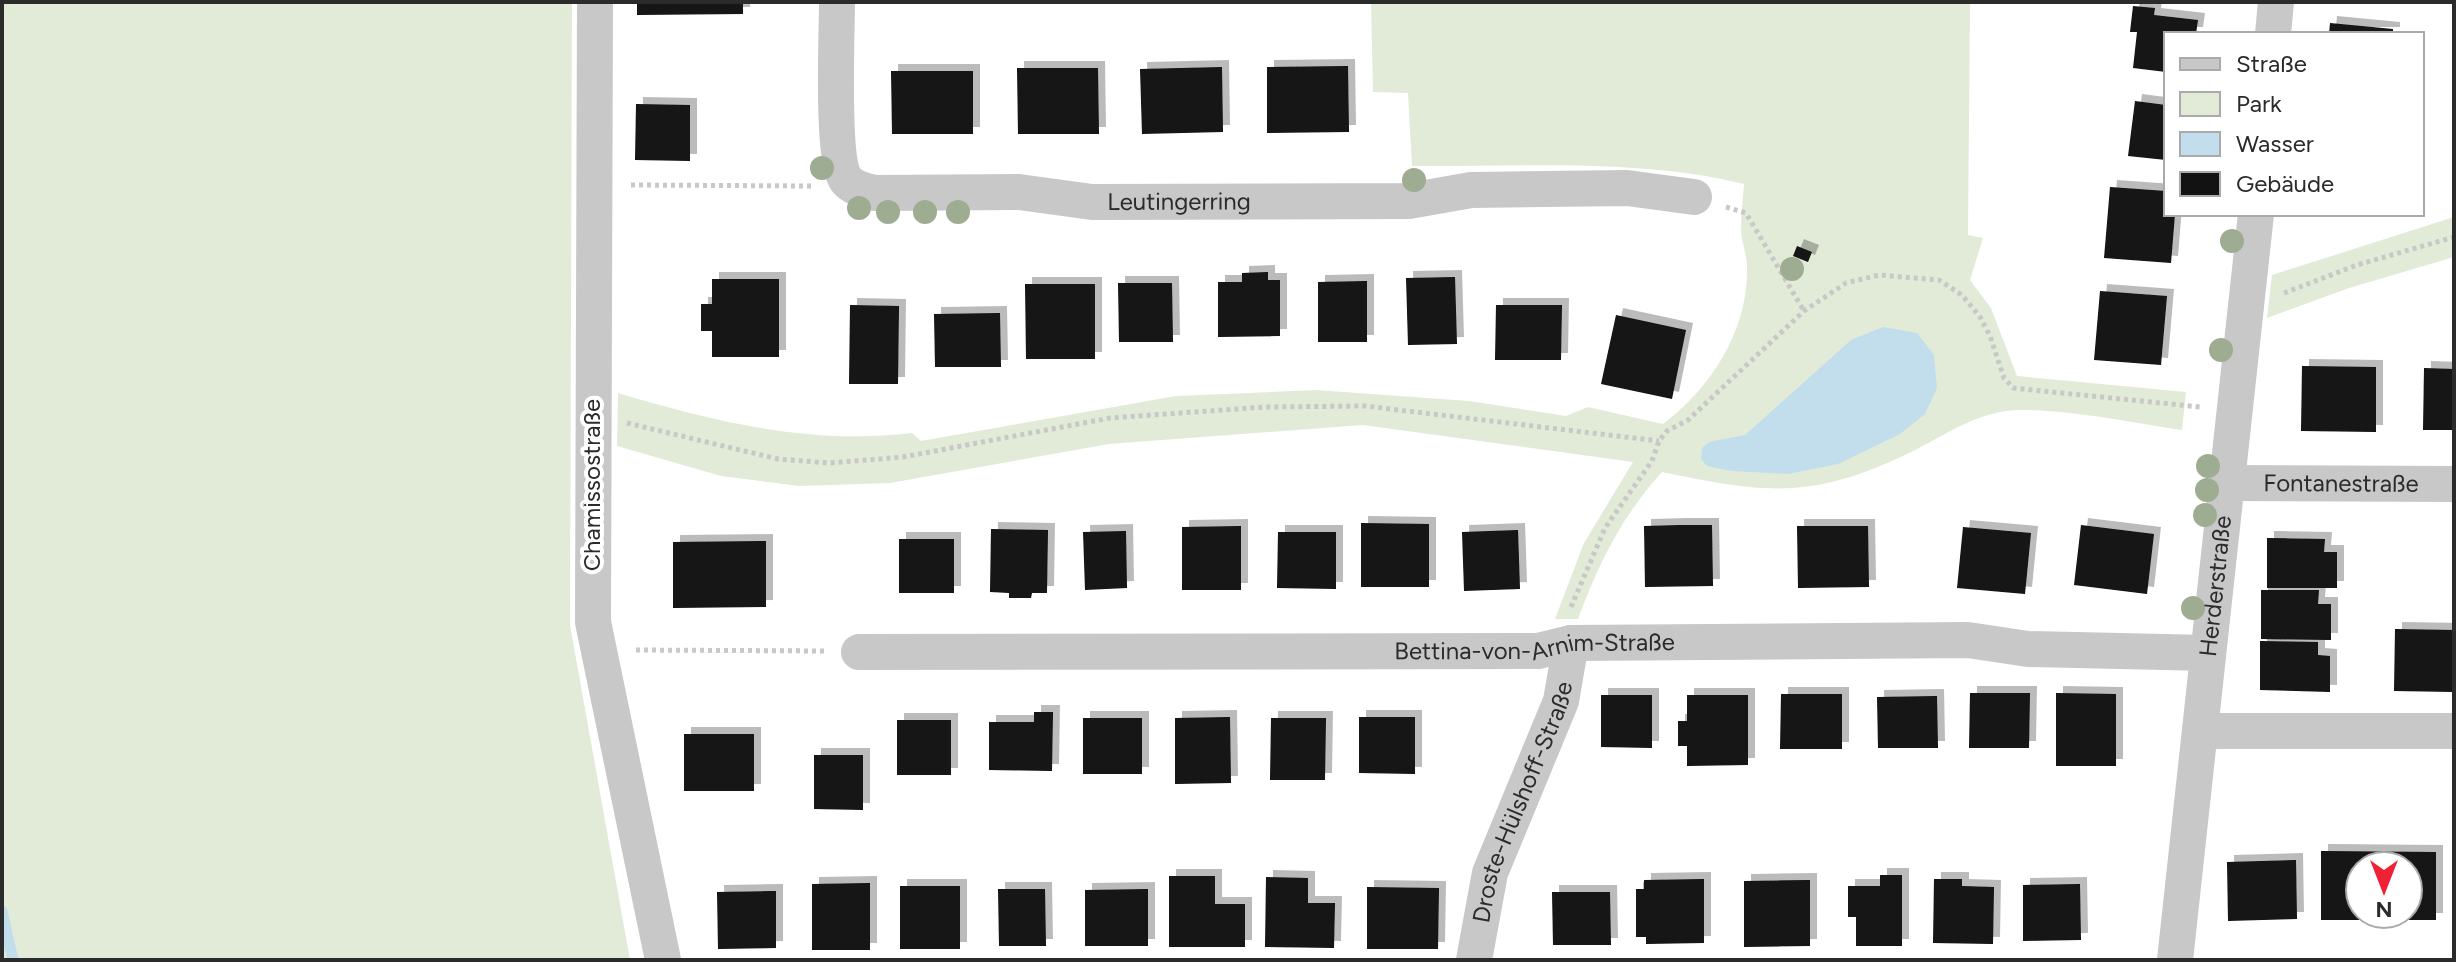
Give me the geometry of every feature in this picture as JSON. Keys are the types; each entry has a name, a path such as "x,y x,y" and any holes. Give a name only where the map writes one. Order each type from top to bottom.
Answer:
{"street":[{"name":"Chamissostraße","path":"595,2 592,605 597,650 663,960"},
{"path":"837,2 838,154 847,181"},
{"path":"2273,32 2276,2"},
{"name":"Leutingerring","path":"847,181 858,189 875,193 1019,192 1092,202 1409,201 1471,190 1627,188 1694,197"},
{"name":"Herderstraße","path":"2175,960 2256,216"},
{"name":"Fontanestraße","path":"2227,483 2454,484"},
{"name":"Bettina-von-Arnim-Straße","path":"859,652 1538,651 1571,643 1968,640 2028,649 2208,653"},
{"name":"Droste-Hülshoff-Straße","path":"1474,960 1490,873 1561,701 1571,643"},
{"path":"2200,731 2454,731"}],"path":[{"path":"594,184 833,187 847,181"},
{"path":"1694,197 1746,213 1804,311"},
{"path":"2247,310 2357,265 2454,237"},
{"path":"1571,643 1568,614 1581,577 1605,528 1652,461 1659,441 1736,377 1804,311 1846,283 1879,275 1939,280 1962,295 1980,317 2004,378 2013,388 2200,407"},
{"path":"592,412 664,435 778,459 829,463 916,455 1110,418 1265,407 1365,406 1659,441"},
{"path":"597,650 859,652"}],"green space":[{"path":"2,2 572,2 570,625 630,960 2,960"},
{"path":"1371,2 1970,2 1968,235 1983,238 1970,280 1991,308 2017,376 2186,392 2182,430 2090,415 2019,410 1975,420 1871,470 1813,486 1758,488 1662,472 1612,541 1578,619 1555,619 1584,543 1633,462 1363,425 1109,444 890,483 799,486 721,476 617,446 618,393 727,422 764,428 837,436 912,433 921,441 1176,396 1316,390 1469,401 1566,416 1588,407 1663,424 1697,393 1712,374 1724,355 1742,312 1747,265 1741,228 1744,184 1662,170 1621,167 1412,166 1408,93 1373,92"},
{"path":"2454,217 2454,257 2349,288 2267,318 2272,275"}],"water":[{"path":"1883,327 1917,333 1934,355 1937,388 1925,414 1900,434 1838,464 1788,474 1731,471 1707,466 1701,459 1702,448 1709,442 1745,435 1851,340"}],"building":[{"path":"637,2 743,2 743,14 637,15"},
{"path":"2133,6 2155,8 2154,15 2198,20 2196,32 2164,32 2164,72 2133,68 2137,32 2130,32"},
{"path":"2330,23 2393,29 2393,32 2329,32"},
{"path":"1348,66 1349,132 1267,133 1267,67"},
{"path":"1222,67 1223,132 1142,134 1140,69"},
{"path":"1017,68 1098,68 1099,134 1018,134"},
{"path":"891,71 973,71 973,134 892,134"},
{"path":"2135,101 2164,105 2164,160 2128,156"},
{"path":"636,104 690,105 690,161 635,160"},
{"path":"2110,187 2164,191 2164,216 2175,216 2171,263 2104,258"},
{"path":"1797,246 1812,252 1808,262 1793,256"},
{"path":"1268,272 1268,280 1280,280 1280,336 1218,337 1218,282 1242,282 1242,273"},
{"path":"1455,277 1457,344 1408,345 1406,278"},
{"path":"712,279 779,279 779,357 712,357 712,331 701,331 701,304 712,304"},
{"path":"1367,281 1367,342 1318,342 1318,282"},
{"path":"1118,283 1172,283 1173,342 1119,342"},
{"path":"1025,284 1095,284 1095,359 1026,359"},
{"path":"2100,291 2167,296 2161,365 2094,360"},
{"path":"850,305 899,306 898,384 849,384"},
{"path":"1496,305 1562,305 1561,360 1495,360"},
{"path":"1000,313 1001,367 935,367 934,314"},
{"path":"1616,315 1686,330 1672,399 1601,384"},
{"path":"2302,366 2376,367 2376,432 2301,431"},
{"path":"2424,368 2454,369 2454,430 2423,430"},
{"path":"1361,523 1429,524 1429,587 1361,587"},
{"path":"1712,525 1713,586 1645,587 1644,526"},
{"path":"2081,525 2154,534 2147,594 2074,585"},
{"path":"1241,526 1241,590 1182,590 1182,527"},
{"path":"1797,526 1868,526 1869,587 1798,588"},
{"path":"1963,527 2031,533 2025,594 1957,588"},
{"path":"991,529 1048,530 1047,593 1032,593 1031,598 1009,598 1009,593 990,592"},
{"path":"1518,530 1520,589 1464,591 1462,532"},
{"path":"1126,531 1127,588 1085,590 1083,532"},
{"path":"1278,532 1336,532 1336,589 1277,588"},
{"path":"2267,538 2325,539 2324,552 2337,552 2337,588 2267,588"},
{"path":"899,539 954,539 954,593 899,593"},
{"path":"766,541 766,607 673,608 673,542"},
{"path":"2261,590 2319,590 2318,604 2331,604 2331,640 2261,639"},
{"path":"2395,629 2454,630 2454,692 2394,691"},
{"path":"2260,641 2318,642 2318,655 2330,656 2330,692 2260,690"},
{"path":"1970,693 2030,693 2029,748 1969,748"},
{"path":"2056,693 2116,694 2116,766 2056,766"},
{"path":"1781,694 1842,694 1842,749 1780,749"},
{"path":"1601,695 1652,695 1652,748 1601,747"},
{"path":"1687,695 1748,695 1748,765 1687,766 1687,746 1678,746 1678,721 1687,721"},
{"path":"1937,696 1938,748 1878,748 1877,697"},
{"path":"1034,712 1053,712 1052,771 989,770 989,722 1034,722"},
{"path":"1230,717 1231,783 1175,784 1175,718"},
{"path":"1359,717 1415,717 1415,774 1359,773"},
{"path":"1083,718 1142,718 1142,774 1083,774"},
{"path":"1271,718 1326,718 1325,780 1270,780"},
{"path":"897,720 951,720 951,775 897,775"},
{"path":"684,734 754,734 754,791 684,791"},
{"path":"814,755 863,755 863,810 814,809"},
{"path":"2321,851 2344,851 2344,920 2321,920"},
{"path":"2424,852 2436,852 2436,920 2424,920"},
{"path":"2296,860 2297,919 2228,921 2227,862"},
{"path":"1880,875 1902,875 1902,946 1856,946 1856,917 1848,917 1848,886 1880,886"},
{"path":"1169,876 1215,876 1215,904 1245,904 1245,947 1169,947"},
{"path":"1266,877 1308,878 1308,903 1335,903 1334,948 1265,947"},
{"path":"1704,879 1704,943 1646,944 1646,937 1636,937 1636,889 1644,889 1644,880"},
{"path":"1934,879 1962,879 1962,886 1994,887 1993,944 1933,943"},
{"path":"1810,880 1810,946 1744,947 1744,881"},
{"path":"870,883 870,950 812,950 812,884"},
{"path":"2080,884 2081,940 2023,941 2023,885"},
{"path":"900,886 960,886 960,949 900,949"},
{"path":"1367,887 1439,888 1438,949 1367,949"},
{"path":"998,889 1045,889 1046,946 999,946"},
{"path":"1148,889 1148,946 1085,946 1085,890"},
{"path":"776,891 776,948 718,949 717,892"},
{"path":"1552,892 1610,892 1611,945 1553,945"}],"waterway":[{"path":"2,911 13,960"}]}
